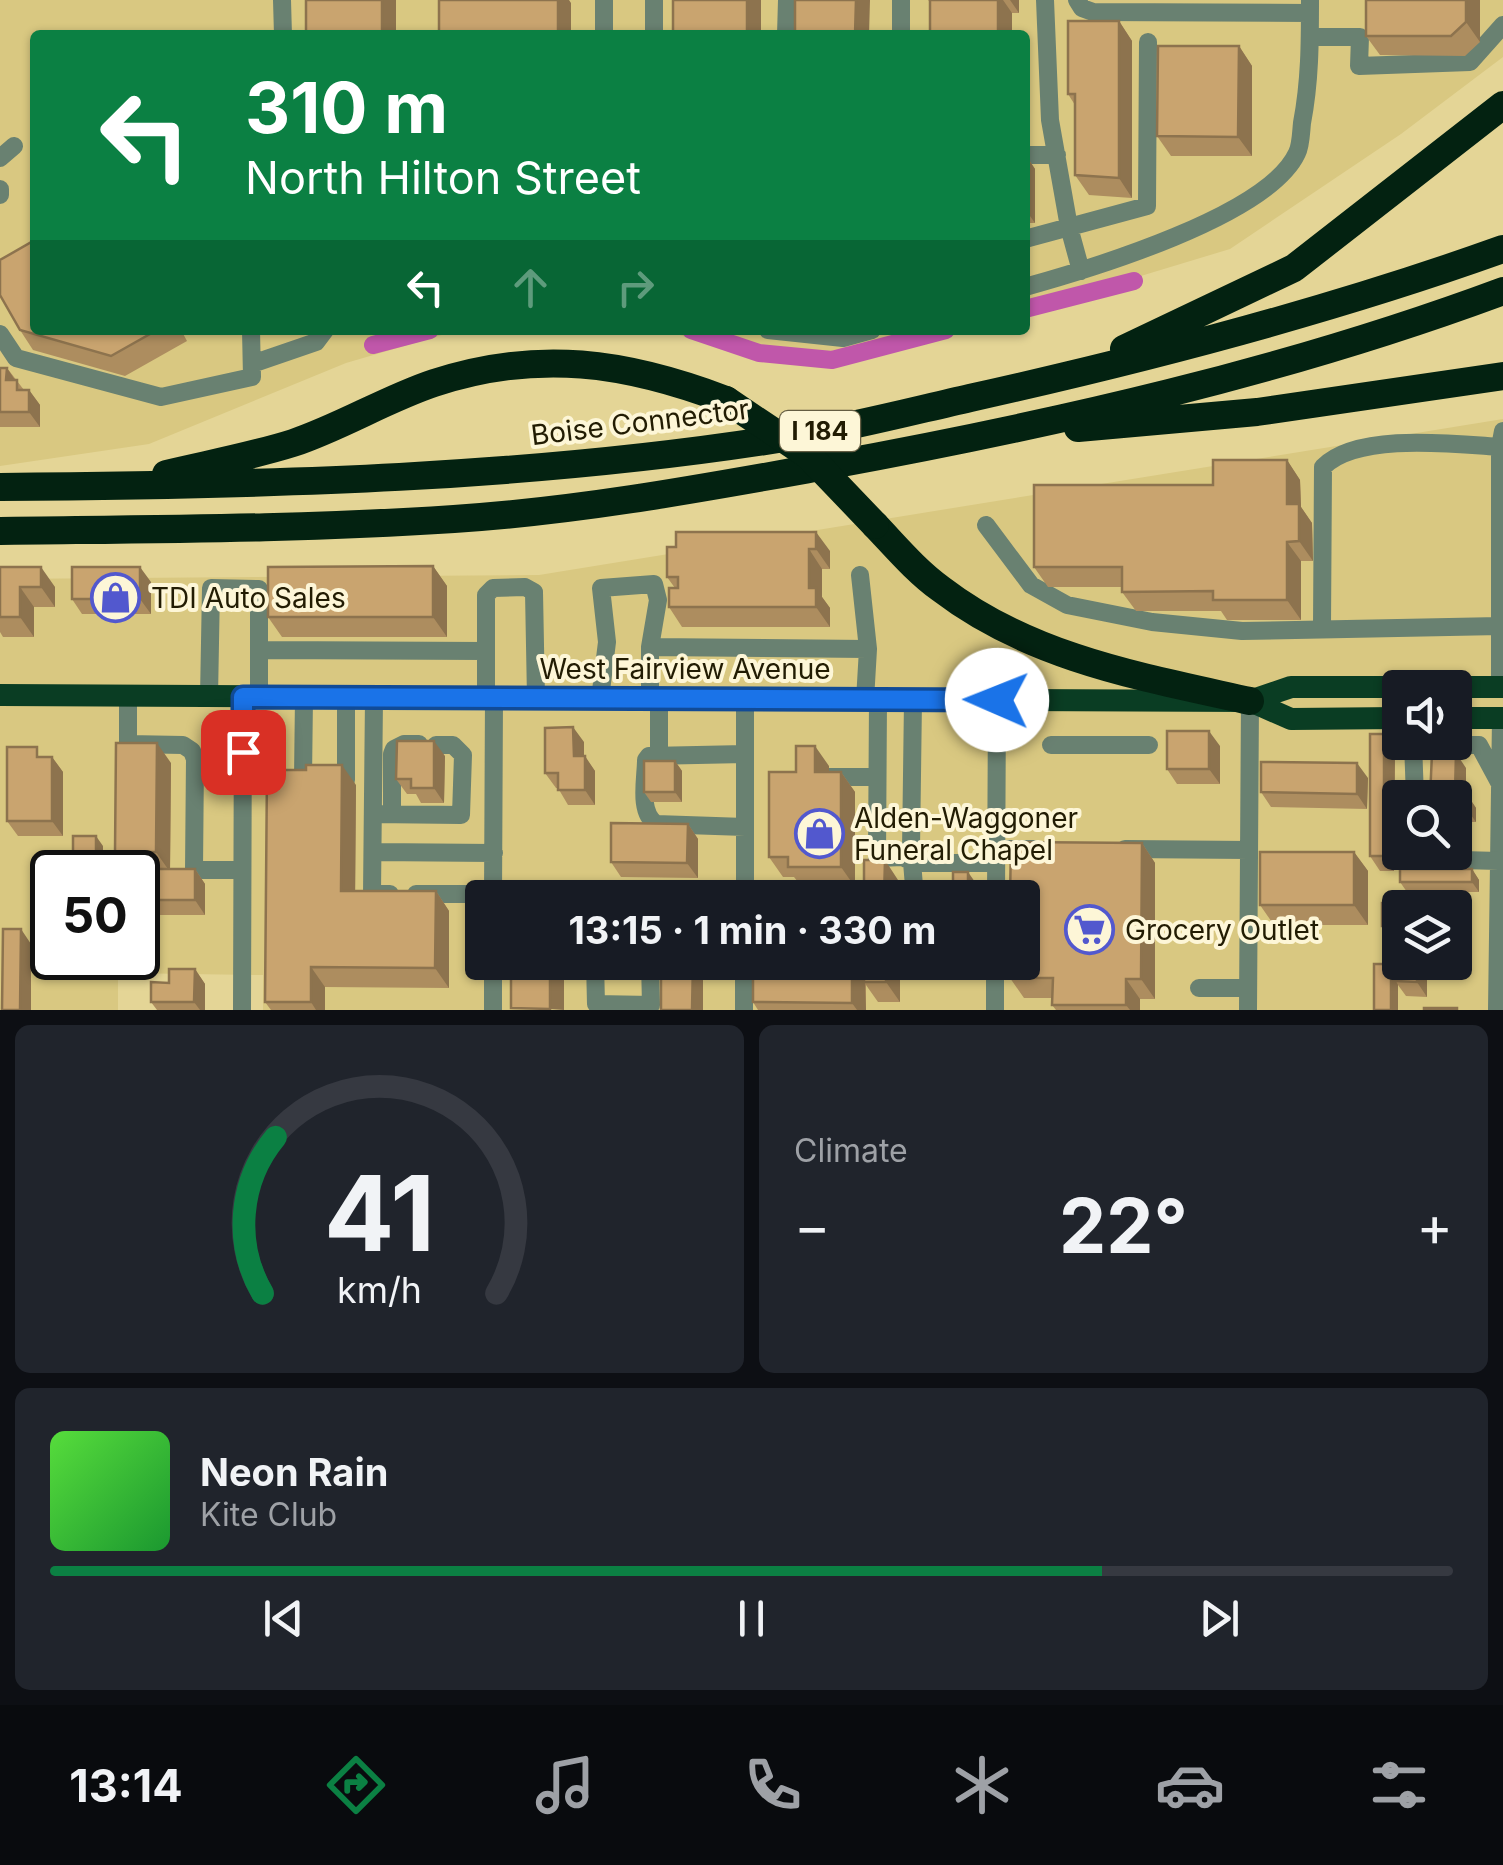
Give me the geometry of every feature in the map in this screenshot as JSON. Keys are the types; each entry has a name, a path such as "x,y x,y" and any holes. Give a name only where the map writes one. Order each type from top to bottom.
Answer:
{"highway":[{"path":"1066,377 1294,268 1503,105"},
{"name":"Boise Connector","path":"0,487 276,484 542,468 798,436 1066,377 1284,319 1503,248"},
{"name":"I 184","path":"0,531 457,519 667,494 992,436 1263,368 1503,291"},
{"path":"116,486 294,443 432,384 499,366 566,362 668,378 726,400 808,455 910,563 940,589 1001,628 1088,664 1250,702"},
{"path":"992,436 1257,412 1503,376"}],"main road":[{"name":"West Fairview Avenue","path":"0,695 1250,702 1291,687 1502,687"},
{"name":"West Fairview Avenue","path":"1250,702 1291,719 1382,718"},
{"path":"1472,718 1502,718"}],"street":[{"path":"282,0 283,30"},
{"path":"604,0 604,30"},
{"path":"654,0 654,30"},
{"path":"786,30 787,0"},
{"path":"901,0 901,30"},
{"path":"1046,0 1050,120 1081,271"},
{"path":"1030,286 1192,230 1234,209 1270,183 1297,154 1310,82 1310,6 1094,12 1082,8 1077,0"},
{"path":"1310,37 1360,37 1359,66 1470,62 1503,26"},
{"path":"1030,238 1148,206 1148,42"},
{"path":"1030,155 1056,155"},
{"path":"0,334 16,358 161,396 252,377 251,335"},
{"path":"252,364 316,342 321,335"},
{"path":"815,335 854,335"},
{"path":"1322,627 1324,467 1332,458 1414,441 1502,439 1502,687"},
{"path":"986,525 1032,585 1067,605 1152,622 1242,631 1322,627 1501,636"},
{"path":"860,575 877,776 877,858 904,857 914,863 1052,849"},
{"path":"600,699 607,642 601,588 654,584 658,600 650,647 659,753"},
{"path":"209,697 211,588 259,589 259,650 251,697 250,779 242,870 242,1010"},
{"path":"494,880 486,651 486,594 490,589 531,588 534,592 536,698"},
{"path":"650,647 868,649"},
{"path":"259,650 486,651"},
{"path":"128,696 128,744 183,745 192,751 194,870 242,870"},
{"path":"304,698 317,779"},
{"path":"317,779 346,698"},
{"path":"374,698 373,780 382,814"},
{"path":"745,880 746,699"},
{"path":"913,700 911,850 914,880"},
{"path":"996,880 997,700"},
{"path":"1248,1010 1250,702"},
{"path":"1498,1010 1502,718"},
{"path":"462,814 463,755 453,745 404,744 394,749 373,852 372,894 465,896"},
{"path":"1051,744 1149,745"},
{"path":"1472,745 1479,745 1500,784"},
{"path":"745,754 659,753 646,760 645,811 656,824 745,827"},
{"path":"829,777 877,776"},
{"path":"745,777 766,777"},
{"path":"317,779 373,780"},
{"path":"382,814 494,815"},
{"path":"1099,849 1249,850"},
{"path":"373,852 494,853"},
{"path":"1472,861 1499,862"},
{"path":"493,980 493,1010"},
{"path":"595,980 596,1004 651,1005 650,980"},
{"path":"744,980 744,1010"},
{"path":"995,1010 996,980"},
{"path":"1199,988 1248,988"}],"shaded area":[{"path":"0,0 1503,0 1503,57 1401,134 1230,249 1030,309 1030,30 30,30 30,335 442,335 346,363 149,444 0,466"},
{"path":"680,335 944,335 839,366 759,360"},
{"path":"1503,419 1503,1010 263,1010 263,975 160,974 160,850 30,850 30,980 118,980 118,1010 0,1010 0,579 539,575"}],"building":[{"path":"306,0 382,0 382,30 306,30"},
{"path":"439,0 558,0 558,30 439,30"},
{"path":"673,0 747,0 747,30 673,30"},
{"path":"795,0 856,0 855,30 795,30"},
{"path":"930,0 998,0 998,30 930,30"},
{"path":"1366,0 1466,0 1466,22 1451,36 1366,36"},
{"path":"1068,21 1119,21 1119,178 1075,175 1075,94 1068,94"},
{"path":"1158,46 1239,46 1238,137 1157,136"},
{"path":"30,243 30,333 20,330 0,295 0,260"},
{"path":"38,335 148,335 111,356"},
{"path":"0,368 7,368 6,380 17,380 17,390 29,390 29,412 0,412"},
{"path":"1213,460 1287,460 1287,504 1299,504 1299,541 1287,542 1287,600 1213,600 1213,591 1122,592 1122,567 1034,567 1034,485 1213,485"},
{"path":"676,532 816,532 816,549 809,549 809,588 816,588 816,607 669,607 669,588 678,588 678,577 667,577 667,547 676,547"},
{"path":"433,566 433,617 268,617 268,567"},
{"path":"0,567 41,567 41,587 20,587 20,617 0,617"},
{"path":"72,567 140,567 140,599 72,599"},
{"path":"573,727 574,756 585,756 585,790 558,790 558,773 545,773 545,728"},
{"path":"1167,731 1209,731 1209,769 1167,769"},
{"path":"1370,734 1382,734 1382,856 1370,856"},
{"path":"397,741 434,741 434,788 411,788 411,779 396,779"},
{"path":"116,743 157,743 156,850 115,850"},
{"name":"Alden-Waggoner Funeral Chapel","path":"796,746 815,746 815,772 841,772 841,867 788,867 788,857 769,857 769,772 796,772"},
{"path":"7,747 37,747 37,757 52,757 52,821 7,821"},
{"path":"1432,760 1456,760 1455,780 1431,780"},
{"path":"644,761 675,761 675,792 644,792"},
{"path":"1261,762 1357,763 1357,794 1261,792"},
{"path":"306,765 342,765 341,891 436,891 435,968 311,967 311,1002 265,1002 267,770 306,770"},
{"path":"611,823 688,824 687,863 611,862"},
{"path":"73,836 96,836 96,850 73,850"},
{"name":"Grocery Outlet","path":"1011,842 1142,843 1141,979 1126,979 1126,1005 1052,1005 1053,978 1040,978 1040,880 1010,880"},
{"path":"1260,852 1354,852 1354,905 1260,905"},
{"path":"864,860 885,860 884,880 864,880"},
{"path":"160,869 195,869 195,900 160,900"},
{"path":"1400,870 1472,870 1472,882 1400,882"},
{"path":"953,872 968,872 968,880 953,880"},
{"path":"3,929 21,929 20,1010 2,1010"},
{"path":"1374,964 1382,964 1382,980 1391,980 1391,1010 1374,1010"},
{"path":"169,969 195,969 194,1002 151,1002 151,982 169,983"},
{"path":"511,980 550,980 550,1009 511,1008"},
{"path":"661,980 693,980 692,1010 661,1010"},
{"path":"753,980 852,980 852,1003 753,1002"},
{"path":"1457,1008 1457,1010 1424,1010"}],"waterway":[{"path":"1030,308 1134,281"},
{"path":"373,345 411,335"},
{"path":"706,335 759,353 832,360 927,335"}],"place":[{"name":"TDI Auto Sales","path":"116,598"},
{"name":"Alden-Waggoner Funeral Chapel","path":"819,834"},
{"name":"Grocery Outlet","path":"1090,930"}],"route":[{"path":"243,752 243,697 997,700"}]}
